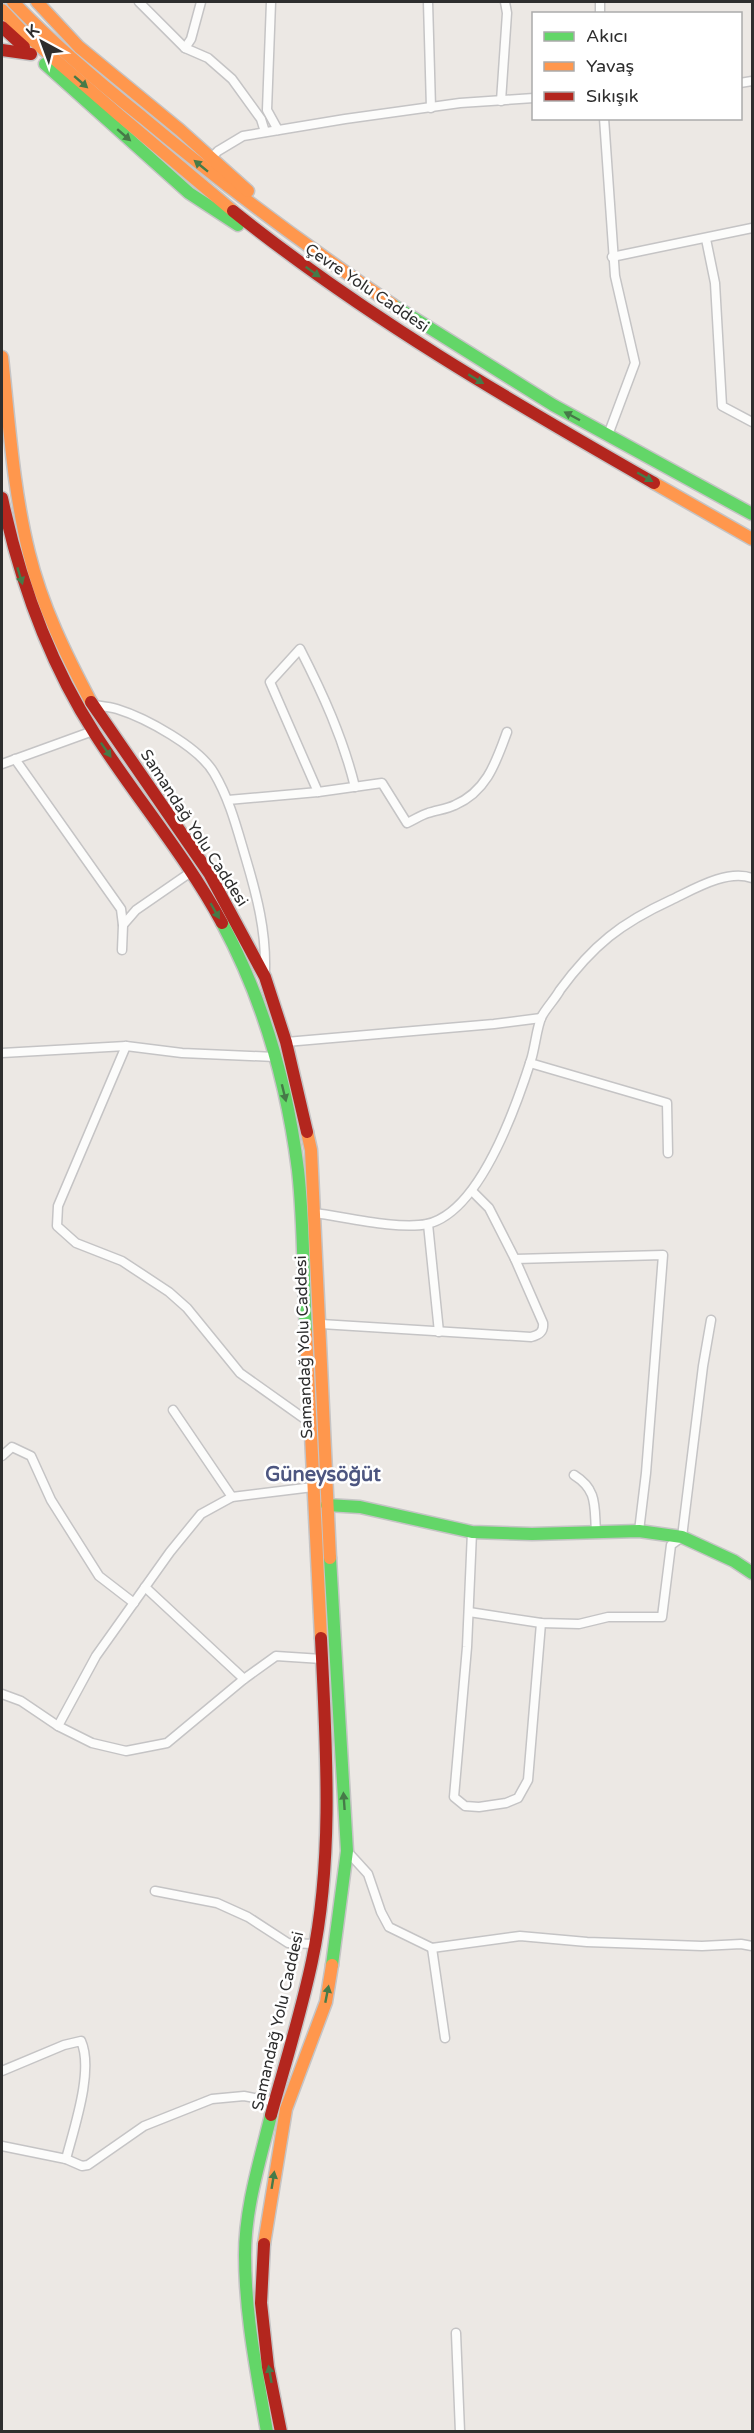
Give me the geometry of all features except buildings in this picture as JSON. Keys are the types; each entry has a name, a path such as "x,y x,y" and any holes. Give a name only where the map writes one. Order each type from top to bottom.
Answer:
{"main road":[{"name":"Çevre Yolu Caddesi","path":"13,2 87,72 170,141 348,276 431,331 554,406 753,514"},
{"path":"37,2 79,47 180,130 278,217 295,237"},
{"name":"Çevre Yolu Caddesi","path":"2,10 21,30 171,160 284,251 419,344 545,420 753,539"},
{"path":"2,27 189,193 256,237 284,251"},
{"path":"2,50 33,54"},
{"name":"Samandağ Yolu Caddesi","path":"2,357 16,489 29,555 47,609 68,659 93,705 209,873 265,977 286,1042 311,1150 321,1324 327,1505 347,1851 340,1917 326,2002 286,2109 264,2237 261,2302 268,2367 281,2432"},
{"name":"Samandağ Yolu Caddesi","path":"2,498 12,548 28,603 77,706 191,872 215,910 237,952 266,1022 294,1137 298,1172 322,1659 327,1810 321,1899 314,1944 307,1981 252,2190 245,2253 249,2328 267,2432"},
{"path":"327,1505 360,1507 472,1532 532,1534 639,1531 682,1537 734,1561 753,1573"}],"street":[{"path":"139,2 185,48 208,58 232,79 261,119 265,132"},
{"path":"185,48 191,39 201,2"},
{"path":"271,2 267,110 278,130"},
{"path":"428,2 431,108"},
{"path":"501,101 507,13 505,2"},
{"path":"211,158 218,151 243,136 460,103 532,98"},
{"path":"603,120 612,257 635,363 608,435"},
{"path":"612,257 753,228"},
{"path":"706,238 715,283 722,406 753,422"},
{"path":"318,792 270,682 300,649 328,702 348,757 355,787"},
{"path":"93,705 117,709 159,728 195,751 213,771 228,800 263,922 265,977"},
{"path":"2,764 93,731"},
{"path":"228,800 318,792 382,783 407,823 428,813 453,806 469,798 482,787 494,770 507,732"},
{"path":"15,759 121,909 122,950"},
{"path":"123,925 136,910 191,872"},
{"path":"315,1213 404,1225 428,1224 457,1208 472,1191 496,1146 530,1063 541,1018 569,978 599,945 639,915 710,882 743,875 753,878"},
{"path":"286,1042 541,1018"},
{"path":"126,1046 58,1206 57,1226 76,1243 122,1261 169,1292 187,1308 240,1373 309,1422"},
{"path":"2,1053 126,1046 182,1053 275,1057"},
{"path":"530,1063 667,1103 668,1153"},
{"path":"321,1324 531,1337 539,1335 543,1330 543,1323 516,1259 489,1208 472,1191"},
{"path":"428,1224 439,1332"},
{"path":"516,1259 663,1255 646,1473 639,1531"},
{"path":"469,1612 541,1623 579,1624 608,1617 662,1617 671,1545 682,1537 703,1366 711,1320"},
{"path":"173,1410 232,1497"},
{"path":"2,1456 12,1447 31,1456 51,1500 99,1576 134,1603"},
{"path":"574,1475 585,1482 594,1496 596,1531"},
{"path":"58,1726 96,1656 170,1552 201,1514 232,1497 313,1487"},
{"path":"472,1532 469,1612 454,1797 465,1806 479,1807 506,1803 518,1798 528,1780 541,1623"},
{"path":"145,1587 244,1678"},
{"path":"2,1694 21,1701 58,1726 92,1743 126,1751 167,1743 244,1678 276,1656 322,1659"},
{"path":"347,1851 369,1874 381,1912 389,1927 432,1947 520,1936 587,1942 753,1946"},
{"path":"155,1891 218,1903 248,1917 288,1943 314,1944"},
{"path":"432,1947 445,2038"},
{"path":"2,2071 64,2045 81,2041 84,2049 82,2100 66,2159"},
{"path":"2,2146 66,2159 82,2166 88,2165 144,2126 212,2099 244,2096 276,2102"},
{"path":"456,2333 460,2432"}],"traffic: fast":[{"path":"45,64 189,193 238,225"},
{"path":"393,305 553,405 752,514"},
{"path":"222,923 237,952 261,1012 287,1106 300,1190 306,1333"},
{"path":"327,1505 360,1507 472,1532 532,1534 639,1531 682,1537 734,1561 752,1573"},
{"path":"330,1558 347,1851 332,1965"},
{"path":"267,2432 249,2322 245,2255 250,2202 271,2115"}],"traffic: slow":[{"path":"13,2 108,90 203,166 296,237 393,305"},
{"path":"37,2 79,47 180,130 248,191"},
{"path":"2,10 21,30 233,211"},
{"path":"2,357 15,480 34,573 56,630 91,702"},
{"path":"654,483 752,539"},
{"path":"307,1132 311,1150 330,1558"},
{"path":"306,1333 321,1638"},
{"path":"264,2244 286,2109 326,2002 332,1965"}],"traffic: jam":[{"path":"2,27 24,47"},
{"path":"2,50 31,54"},
{"path":"233,211 334,286 438,355 654,483"},
{"path":"2,498 27,590 63,678 95,734 193,874 222,923"},
{"path":"91,702 209,873 265,977 286,1042 307,1132"},
{"path":"271,2115 308,1980 319,1922 327,1800 321,1638"},
{"path":"264,2244 261,2303 268,2367 281,2432"}],"district":[{"name":"Güneysöğüt","path":"323,1475"}]}
